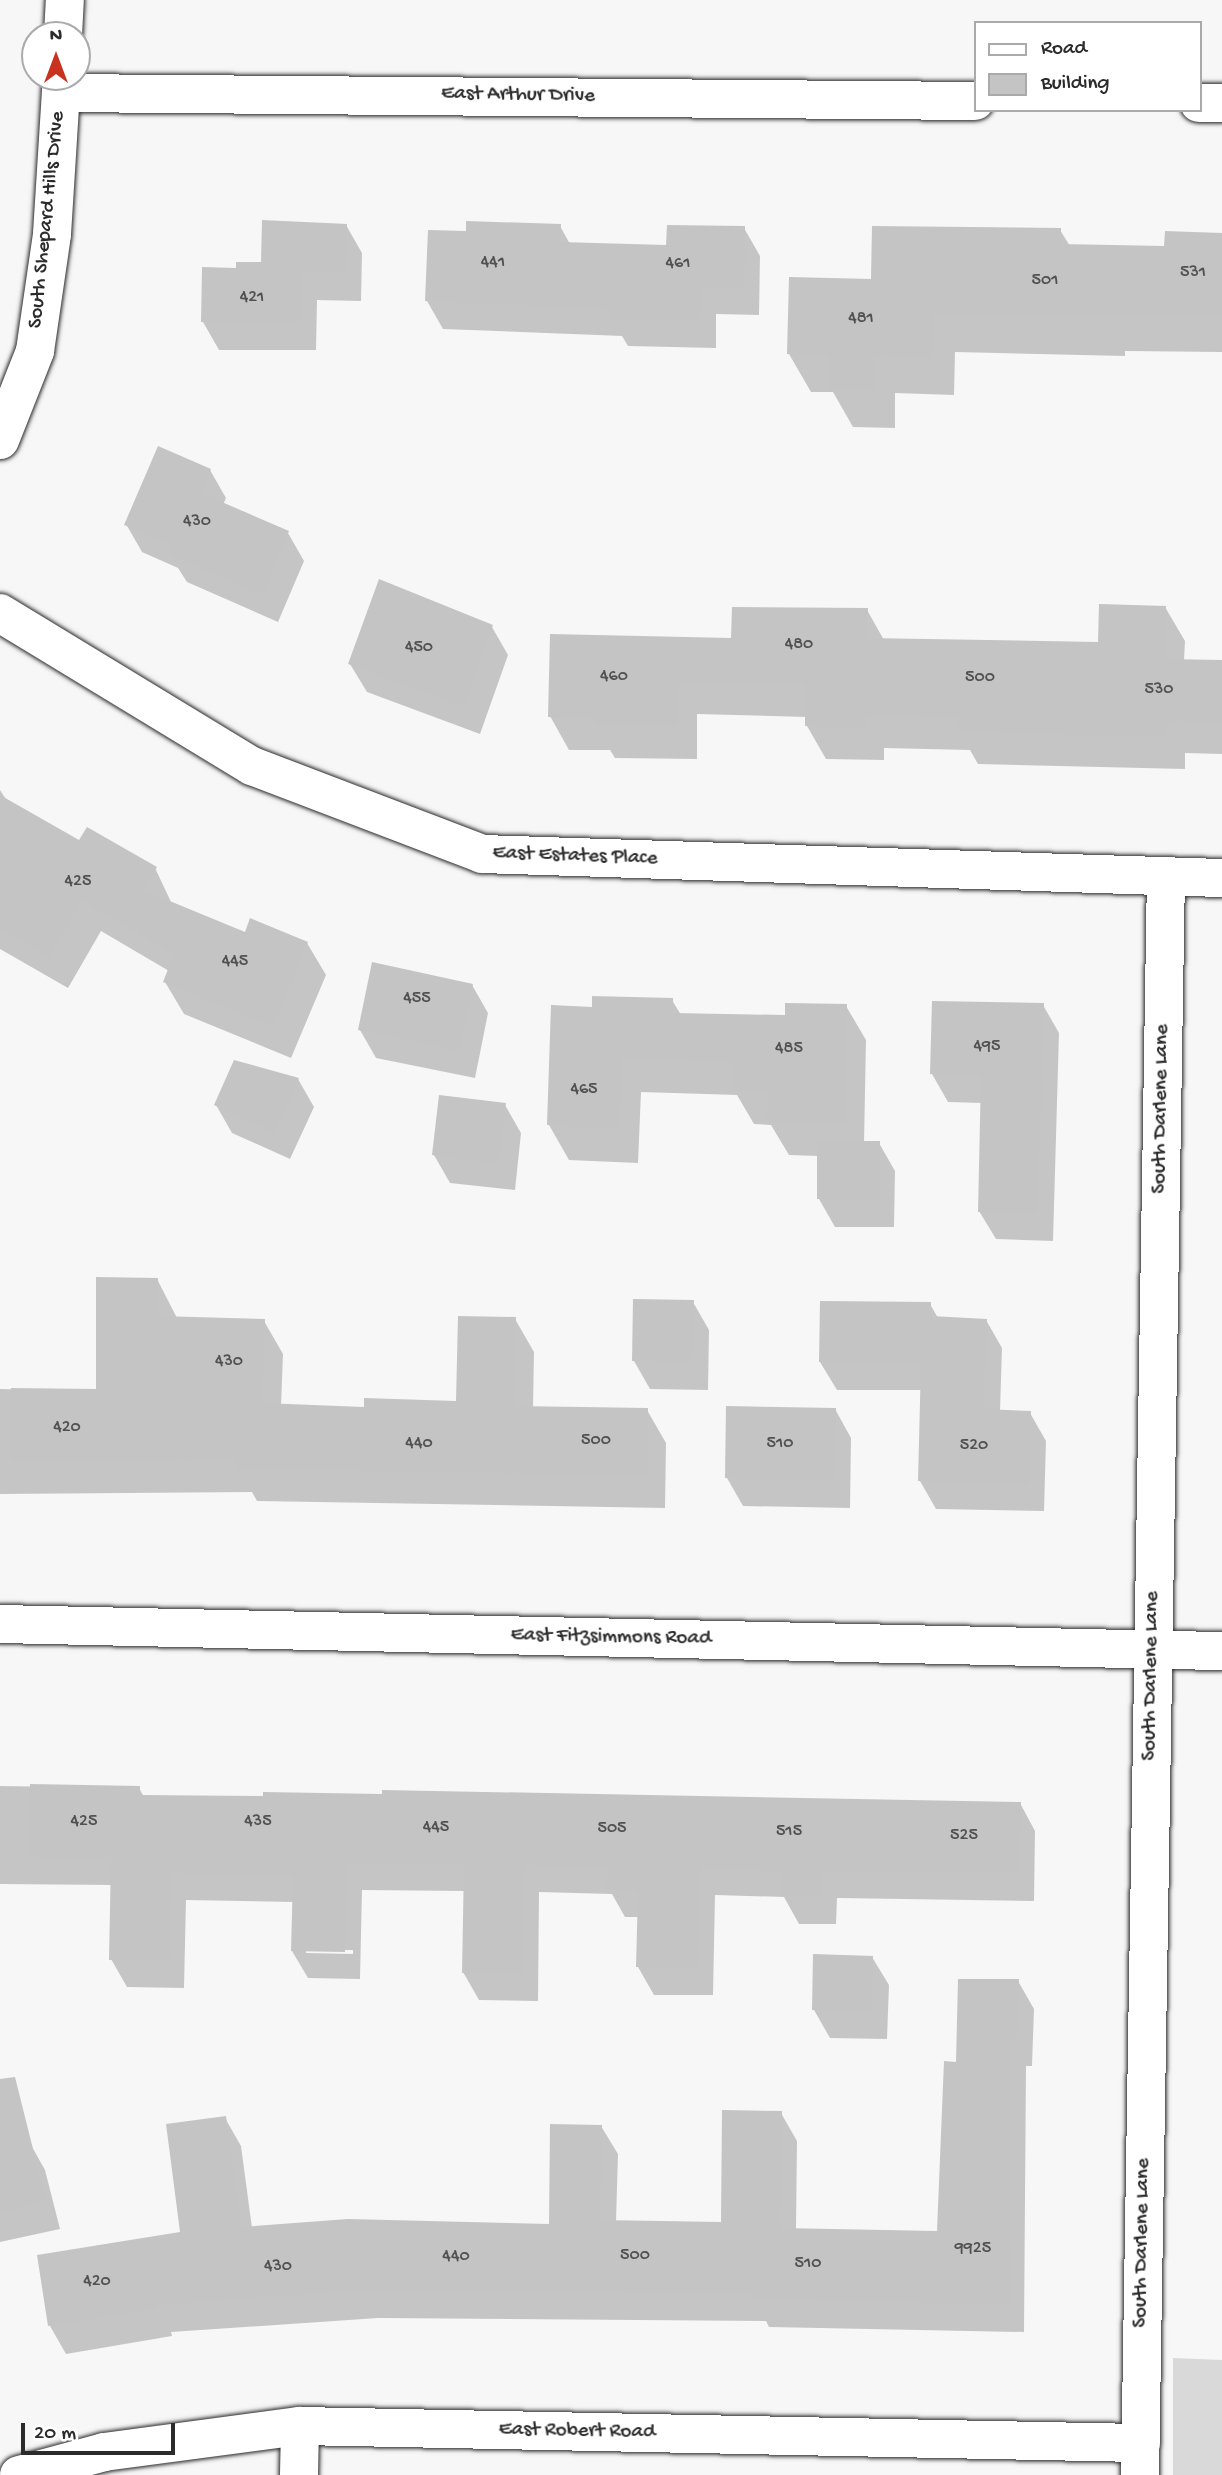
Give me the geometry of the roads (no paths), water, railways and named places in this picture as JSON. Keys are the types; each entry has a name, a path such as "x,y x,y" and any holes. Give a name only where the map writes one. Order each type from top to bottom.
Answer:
{"street":[{"path":"64,21 65,0"},
{"name":"East Arthur Drive","path":"91,86 974,101"},
{"name":"South Shepard Hills Drive","path":"0,440 35,351 52,234 61,91"},
{"path":"1201,103 1222,103"},
{"name":"East Estates Place","path":"0,613 252,766 482,854 1222,878"},
{"name":"South Darlene Lane","path":"1140,2459 1166,878"},
{"name":"East Fitzsimmons Road","path":"0,1624 1222,1651"},
{"path":"299,2475 300,2426"},
{"name":"East Robert Road","path":"19,2475 104,2452 300,2426 1140,2459"}]}
